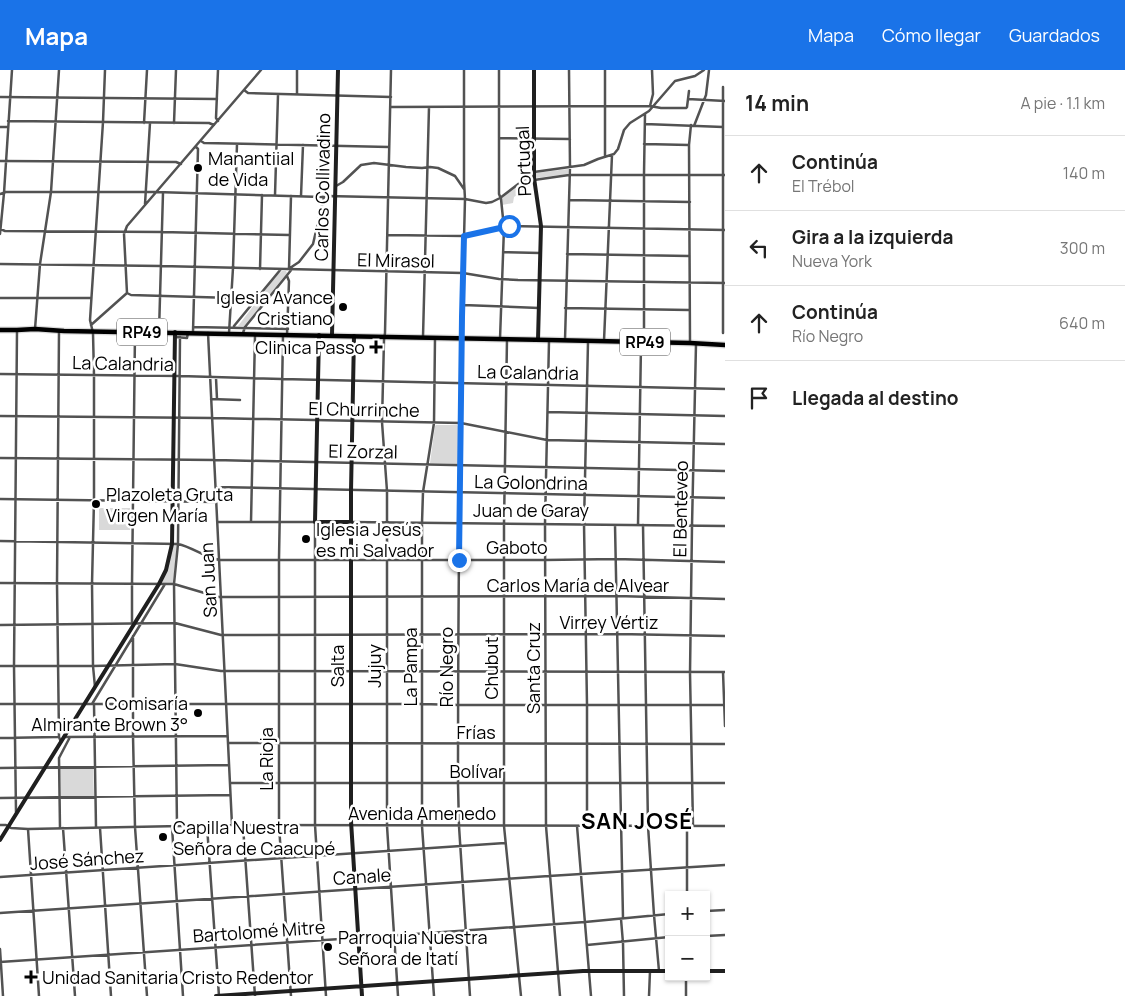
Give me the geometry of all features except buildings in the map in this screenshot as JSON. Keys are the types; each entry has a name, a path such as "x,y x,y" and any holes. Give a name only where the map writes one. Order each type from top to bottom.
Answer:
{"main road":[{"name":"RP49","path":"0,330 92,328 159,332 177,336 191,330 208,333 588,340 725,345"}],"street":[{"path":"0,234 12,70"},
{"path":"35,328 40,264 51,192 59,70"},
{"path":"95,688 92,584 94,376 93,333 90,320 105,70"},
{"path":"144,123 147,70"},
{"path":"174,123 176,70"},
{"path":"218,70 216,118 218,121"},
{"path":"92,328 127,293 124,232 127,226 261,70"},
{"path":"297,70 297,94"},
{"name":"Carlos Collivadino","path":"332,335 338,70"},
{"name":"Jujuy","path":"391,70 382,422 387,491 387,826 398,996"},
{"name":"Río Negro","path":"464,70 465,199 459,492 458,784 462,882 470,996"},
{"path":"499,70 499,194 503,226 500,339"},
{"name":"Portugal","path":"534,70 534,180 541,226 538,340"},
{"path":"564,340 570,176 569,70"},
{"path":"605,70 606,156"},
{"path":"652,70 653,106"},
{"path":"2,194 163,192 465,199 488,203 500,198 534,172 586,164 612,155 617,150 627,125 645,114 675,82 695,76 704,70"},
{"path":"690,343 689,145 692,126 704,100 709,70"},
{"path":"723,87 723,333"},
{"path":"244,90 248,93 391,97"},
{"path":"390,107 653,106 686,108 688,106 689,91"},
{"path":"275,196 278,94"},
{"path":"0,97 217,99"},
{"path":"688,99 724,101"},
{"path":"424,337 429,107"},
{"path":"638,525 641,345 644,338 645,114"},
{"path":"8,122 210,123 214,125"},
{"path":"145,205 150,123"},
{"path":"645,124 724,126"},
{"path":"0,127 8,127"},
{"path":"499,138 570,139"},
{"path":"200,141 204,143 389,147"},
{"path":"232,327 237,144"},
{"path":"644,144 689,145"},
{"path":"302,196 303,145"},
{"path":"196,146 198,149 194,297 191,330 232,327 286,333"},
{"path":"604,341 612,155"},
{"path":"0,161 176,162 181,164"},
{"path":"336,186 363,164 374,163 438,168 457,178 465,190"},
{"path":"534,180 570,176 644,174 724,175"},
{"path":"159,332 163,192"},
{"path":"260,268 262,195"},
{"path":"243,333 287,276 290,269 291,196"},
{"path":"290,269 299,262 313,244 324,197"},
{"path":"569,200 690,202"},
{"path":"387,235 464,236 503,226 724,230"},
{"path":"0,229 4,231 290,235"},
{"path":"503,252 540,253"},
{"path":"567,254 689,256"},
{"name":"El Mirasol","path":"0,264 260,268 463,274 502,280 724,284"},
{"path":"229,333 281,269"},
{"name":"La Rioja","path":"287,276 289,281 282,379 279,522 279,826 290,993"},
{"path":"127,293 130,295 232,298"},
{"path":"0,298 91,298"},
{"path":"463,305 538,308"},
{"path":"565,308 689,310"},
{"path":"17,330 14,625 15,809 17,814"},
{"path":"59,330 57,624 58,704 61,739"},
{"path":"133,624 135,331"},
{"name":"San Juan","path":"208,333 232,825"},
{"path":"251,522 255,334"},
{"path":"319,335 315,490 315,825 326,996"},
{"path":"0,840 166,570 172,544 177,336"},
{"name":"Salta","path":"354,336 351,491 351,825 362,996"},
{"name":"La Pampa","path":"434,996 422,826 422,523 423,492 434,423 436,338"},
{"name":"Chubut","path":"507,339 504,466 503,784 505,843 521,996"},
{"name":"Santa Cruz","path":"549,340 545,560 545,784 549,876 560,996"},
{"path":"587,825 584,496 588,340"},
{"name":"El Benteveo","path":"693,826 690,673 696,344"},
{"name":"La Calandria","path":"0,374 177,376 725,389"},
{"path":"177,376 180,418 178,544 174,584 177,826"},
{"path":"216,378 217,400"},
{"path":"211,399 240,400"},
{"path":"548,412 725,416"},
{"name":"El Churrinche","path":"0,416 461,423 547,440 725,444"},
{"name":"El Zorzal","path":"0,458 214,460 725,471"},
{"name":"La Golondrina","path":"216,487 725,498"},
{"path":"0,500 217,502"},
{"name":"Juan de Garay","path":"218,522 725,526"},
{"path":"616,525 624,996"},
{"path":"643,525 648,826 659,971"},
{"path":"0,542 178,544 219,560"},
{"name":"Gaboto","path":"219,560 616,559 725,562"},
{"name":"Carlos María de Alvear","path":"0,583 174,584 221,597 617,596 725,600"},
{"path":"111,996 95,797 93,704 165,584"},
{"name":"Virrey Vértiz","path":"0,625 175,623 223,635 644,634 725,636"},
{"path":"133,636 135,827 147,996"},
{"path":"0,666 175,664 224,671 724,672 725,726"},
{"path":"0,704 725,705"},
{"path":"0,738 61,739 133,736 227,736"},
{"path":"70,738 59,757 59,767 75,996"},
{"name":"Frías","path":"228,743 725,744"},
{"path":"0,768 229,765"},
{"name":"Bolívar","path":"230,783 725,783"},
{"path":"0,798 230,795"},
{"name":"Avenida Amenedo","path":"0,825 28,829 232,825 725,826"},
{"path":"172,826 183,996"},
{"path":"207,826 218,996 290,993 589,971 665,971"},
{"path":"243,826 254,995"},
{"path":"577,826 591,996"},
{"path":"687,826 687,891"},
{"path":"28,829 39,996"},
{"name":"José Sánchez","path":"0,877 505,843"},
{"name":"Canale","path":"0,913 725,865"},
{"path":"710,911 725,910"},
{"name":"Bartolomé Mitre","path":"0,962 585,922 665,914"},
{"path":"710,936 725,936"},
{"path":"587,945 665,937"},
{"path":"0,949 3,996"},
{"path":"649,996 650,971"},
{"path":"710,971 725,971"},
{"path":"686,981 686,996"}],"shaded area":[{"path":"568,169 568,174 536,178 536,173"},
{"path":"532,174 534,183 514,197 513,203 502,205 501,198"},
{"path":"282,271 287,273 244,326 238,326 277,275"},
{"path":"436,425 457,425 459,427 459,462 457,464 430,463"},
{"path":"99,508 130,508 130,530 99,530"},
{"path":"173,545 177,545 173,583 162,583 169,563"},
{"path":"93,768 94,796 61,796 60,769"}],"place":[{"name":"Manantiial de Vida","path":"198,168"},
{"name":"Iglesia Avance Cristiano","path":"343,307"},
{"name":"Clinica Passo","path":"376,347"},
{"name":"Plazoleta Gruta Virgen María","path":"96,504"},
{"name":"Iglesia Jesús es mi Salvador","path":"306,539"},
{"name":"Comisaría Almirante Brown 3°","path":"198,713"},
{"name":"Capilla Nuestra Señora de Caacupé","path":"163,837"},
{"name":"Parroquia Nuestra Señora de Itatí","path":"328,947"},
{"name":"Unidad Sanitaria Cristo Redentor","path":"31,977"}],"district":[{"name":"SAN JOSÉ","path":"637,821"}],"route":[{"path":"459,560 464,236 509,226"}]}
